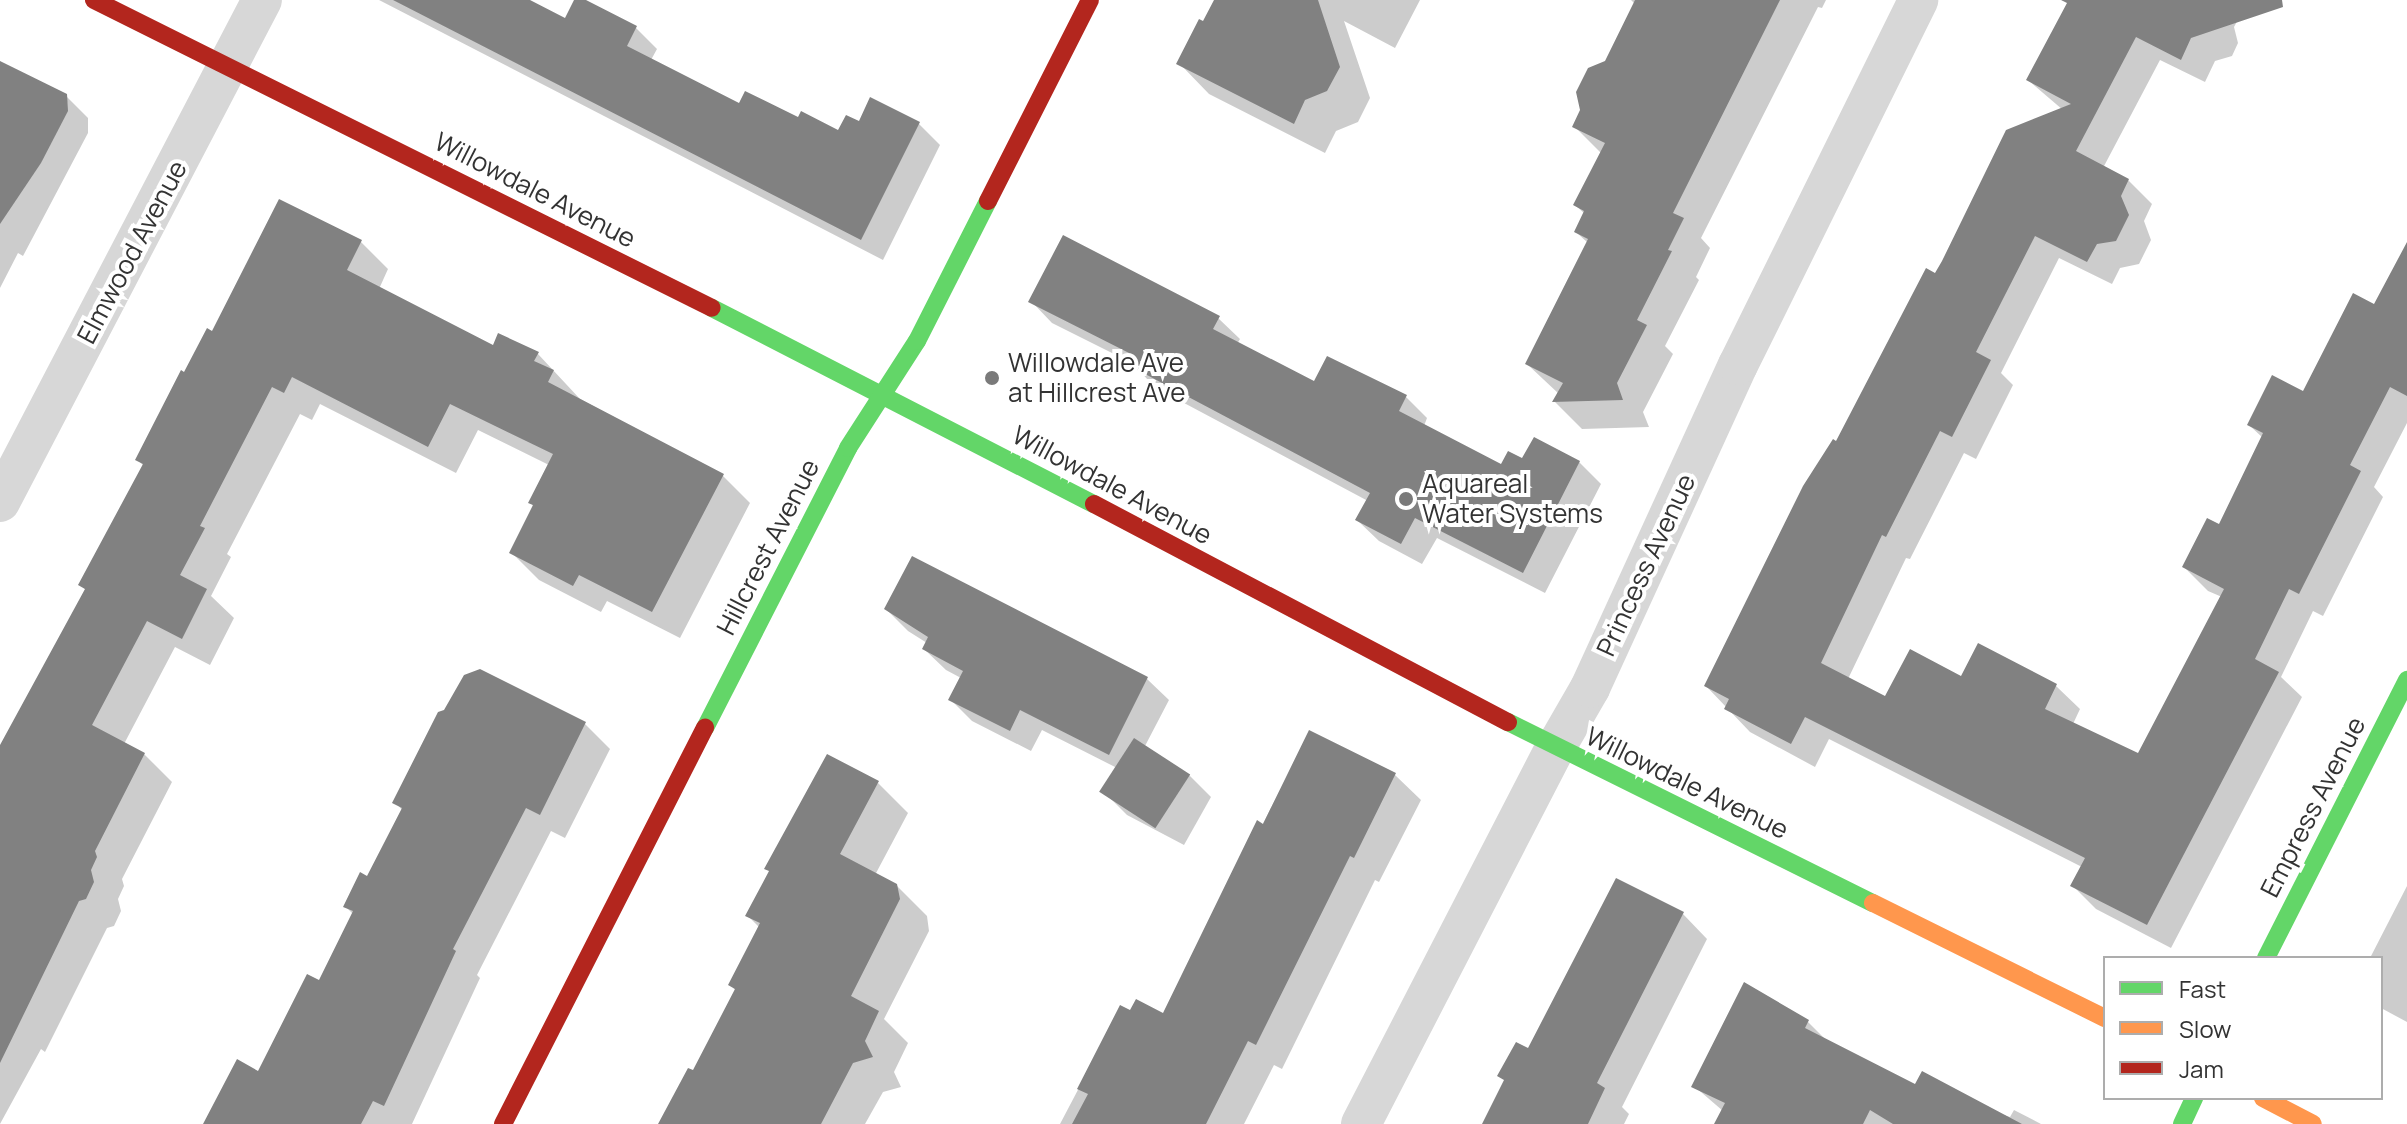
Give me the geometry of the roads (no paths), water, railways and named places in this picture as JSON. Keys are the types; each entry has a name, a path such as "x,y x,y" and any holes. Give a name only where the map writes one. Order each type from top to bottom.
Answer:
{"street":[{"name":"Willowdale Avenue","path":"94,0 884,394 1556,747 2103,1017"},
{"name":"Elmwood Avenue","path":"0,502 262,0"},
{"name":"Hillcrest Avenue","path":"503,1124 848,448 917,341 1090,0"},
{"name":"Princess Avenue","path":"1361,1124 1556,747 1590,688 1738,365 1918,0"},
{"name":"Empress Avenue","path":"2267,956 2407,680"},
{"path":"2182,1124 2193,1100"},
{"path":"2267,1100 2313,1124"}],"place":[{"name":"Willowdale Ave at Hillcrest Ave","path":"992,378"},
{"name":"Aquareal Water Systems","path":"1406,499"}]}
